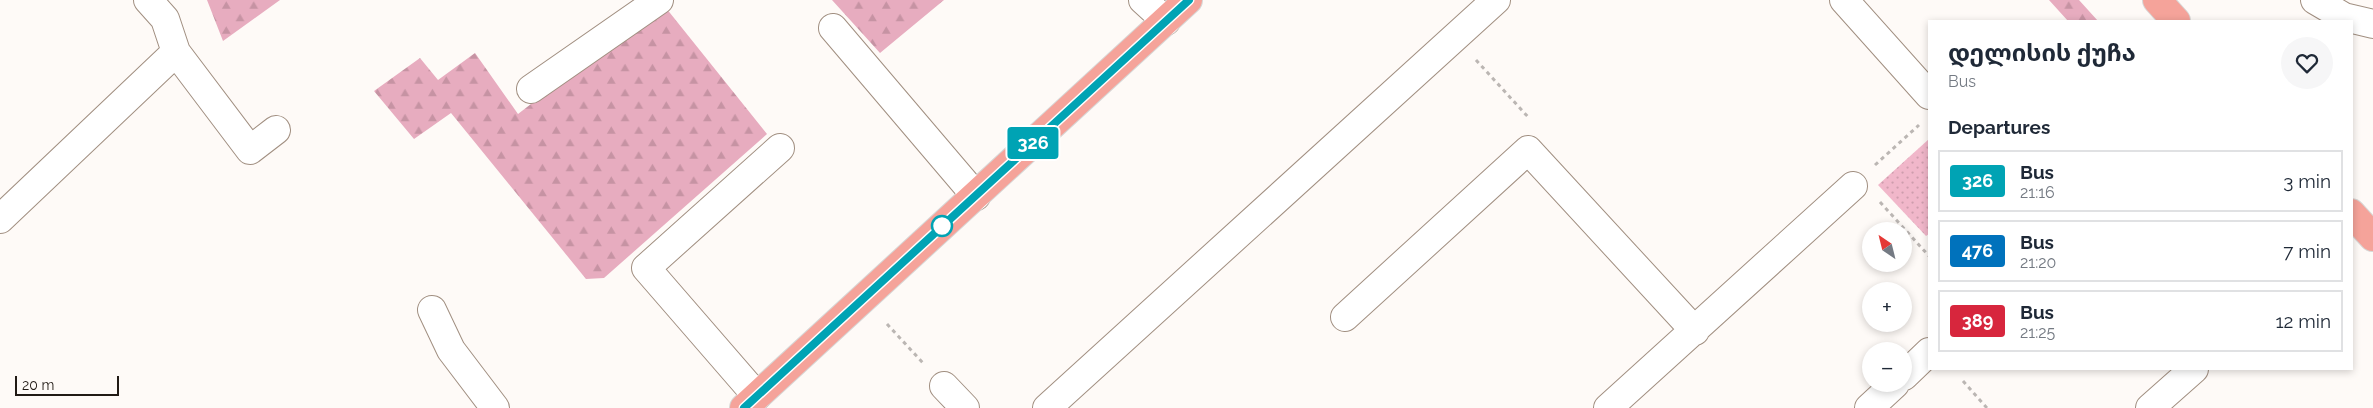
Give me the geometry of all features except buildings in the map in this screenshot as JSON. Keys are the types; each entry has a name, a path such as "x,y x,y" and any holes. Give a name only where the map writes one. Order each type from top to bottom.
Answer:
{"main road":[{"path":"750,402 1188,0"},
{"path":"2157,0 2175,20"}],"street":[{"path":"148,0 165,19 176,52 250,150 276,130"},
{"path":"531,89 658,0"},
{"path":"1143,0 1166,21"},
{"path":"1047,408 1496,0"},
{"path":"1844,0 1928,94"},
{"path":"2316,0 2344,17 2372,24"},
{"path":"2353,41 2372,24"},
{"path":"833,28 976,196"},
{"path":"0,219 176,52"},
{"path":"750,402 646,268 780,148"},
{"path":"1345,317 1528,150 1695,331"},
{"path":"1608,408 1856,183"},
{"path":"432,310 451,350 495,408"},
{"path":"1912,368 1928,353"},
{"path":"2150,408 2193,370"},
{"path":"944,386 965,408"},
{"path":"1875,406 1888,392"}],"path":[{"path":"1455,37 1530,120 1528,150"},
{"path":"1922,122 1856,183 1928,255"},
{"path":"887,324 944,386"},
{"path":"1963,380 1987,408"}],"green space":[{"path":"207,0 280,0 223,41"},
{"path":"832,0 944,0 880,53"},
{"path":"2049,0 2079,0 2097,20 2067,20"},
{"path":"662,3 767,134 604,278 586,279 451,113 414,139 374,91 420,58 438,80 475,53 518,114"}],"shaded area":[{"path":"1928,140 1928,235 1926,236 1878,185"}],"bus line":[{"name":"326","path":"744,408 1189,0"}]}
